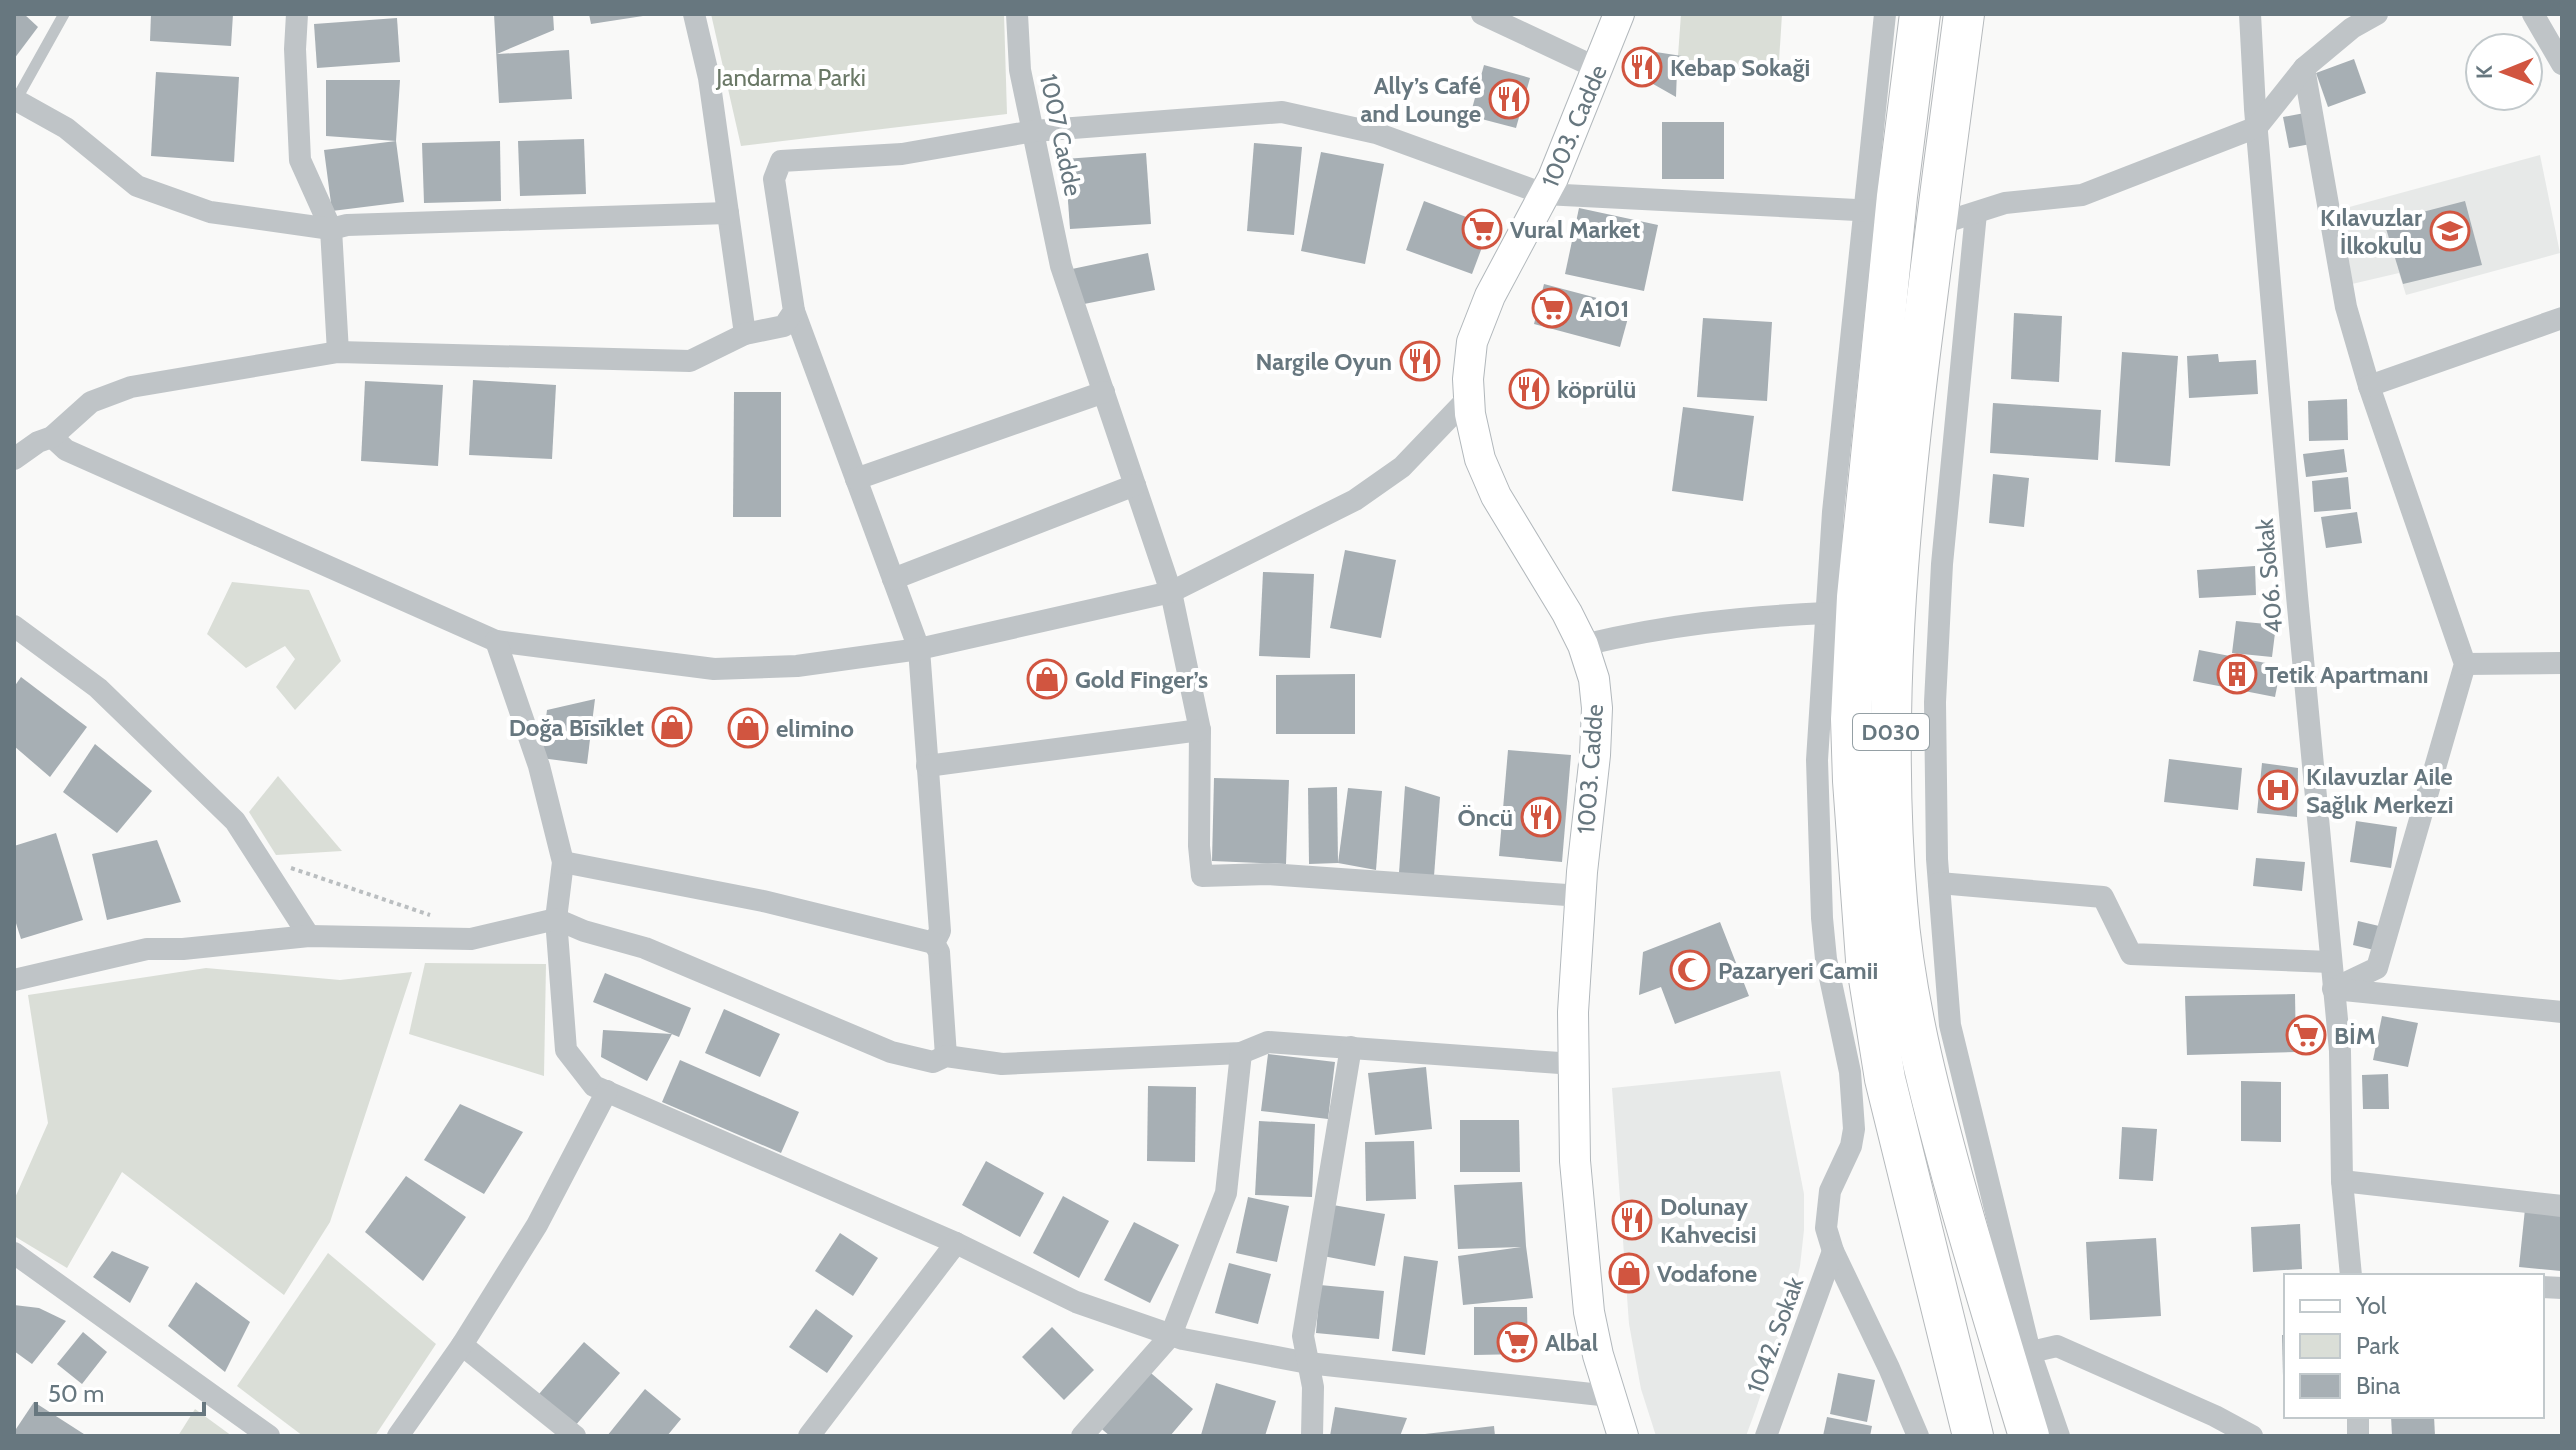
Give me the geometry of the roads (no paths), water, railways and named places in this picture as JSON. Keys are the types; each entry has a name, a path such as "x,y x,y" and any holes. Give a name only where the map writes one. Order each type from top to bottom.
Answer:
{"highway":[{"name":"D030","path":"1920,14 1879,212 1851,719 1866,960 1885,1079 1973,1436"},
{"name":"D030","path":"1964,14 1904,480 1892,651 1892,800 1897,904 1908,987 1926,1080 2017,1355 2029,1436"}],"main road":[{"name":"1003. Cadde","path":"1619,14 1599,69 1544,194 1490,296 1472,342 1468,379 1470,414 1480,459 1496,496 1567,613 1583,645 1594,679 1597,708 1595,755 1573,1012 1575,1161 1589,1312 1623,1436"}],"street":[{"path":"297,14 295,49 300,160 331,229 338,352"},
{"path":"694,14 709,78 745,334"},
{"name":"1007 Cadde","path":"1017,14 1020,70 1061,266 1171,592 1200,730 1199,846 1202,876 1268,874 1581,896"},
{"path":"1482,14 1599,69"},
{"path":"1885,14 1879,212 1833,512 1817,760 1826,959 1850,1072 1854,1129 1851,1146 1830,1191 1826,1228 1833,1251 1918,1436"},
{"name":"406. Sokak","path":"2250,14 2257,127 2340,1051 2342,1181 2351,1274"},
{"path":"1936,225 2005,203 2082,195 2257,127 2304,68 2352,28 2377,14"},
{"path":"2533,14 2562,64"},
{"path":"2304,68 2346,307 2369,386 2465,664 2377,968 2333,989"},
{"path":"15,99 66,128 137,186 210,212 331,229 347,225 728,213"},
{"path":"934,943 940,931 919,649 794,311 774,179 781,161 902,154 1034,131 1282,112 1376,133 1544,194 1879,212"},
{"path":"1976,213 1942,564 1935,702 1939,883 1950,1025 2017,1355 2059,1436"},
{"path":"14,459 38,442 52,437 91,402 131,387 338,352 690,361 745,334 784,326 794,311"},
{"path":"2369,386 2562,318"},
{"path":"856,479 1104,392"},
{"path":"52,437 66,450 496,641 714,669 797,666 919,649 1171,592 1355,500 1402,467 1469,397"},
{"path":"893,579 1135,485"},
{"path":"1583,645 1646,630 1735,618 1826,613"},
{"path":"14,626 98,688 235,821 309,936"},
{"path":"496,641 539,766 563,862 556,919 566,1050 594,1086 956,1243 1076,1302 1171,1335 1308,1363 1610,1396"},
{"path":"2465,664 2562,663"},
{"path":"927,766 1200,730"},
{"path":"563,862 763,901 934,943 939,952 946,1056"},
{"path":"1939,883 2103,897 2131,954 2330,962"},
{"path":"14,980 147,949 183,949 309,936 471,939 556,919 584,931 645,948 891,1052 933,1062 946,1056 1002,1064 1241,1053 1268,1042 1574,1064"},
{"path":"2333,989 2562,1012"},
{"path":"1312,1436 1313,1387 1303,1336 1351,1047"},
{"path":"1082,1436 1171,1335 1226,1193 1241,1053"},
{"path":"398,1436 462,1345 537,1225 607,1091"},
{"path":"2342,1181 2562,1206"},
{"path":"809,1436 956,1243"},
{"name":"1042. Sokak","path":"1766,1436 1833,1251"},
{"path":"14,1253 269,1436"},
{"path":"462,1345 575,1436"},
{"path":"2017,1355 2057,1346 2215,1416 2252,1436"}],"lane":[{"path":"15,99 64,14"}],"place":[{"name":"Kebap Sokaği","path":"1642,67"},
{"name":"Ally’s Café and Lounge","path":"1509,99"},
{"name":"Vural Market","path":"1482,229"},
{"name":"Kılavuzlar İlkokulu","path":"2450,231"},
{"name":"A101","path":"1552,308"},
{"name":"Nargile Oyun","path":"1420,361"},
{"name":"köprülü","path":"1529,389"},
{"name":"Tetik Apartmanı","path":"2237,674"},
{"name":"Gold Finger’s","path":"1047,679"},
{"name":"Doğa Bīsīklet","path":"672,727"},
{"name":"elimino","path":"748,728"},
{"name":"Kılavuzlar Aile Sağlık Merkezi","path":"2278,790"},
{"name":"Öncü","path":"1541,817"},
{"name":"Pazaryeri Camii","path":"1690,970"},
{"name":"BİM","path":"2306,1035"},
{"name":"Dolunay Kahvecisi","path":"1632,1220"},
{"name":"Vodafone","path":"1629,1273"},
{"name":"Albal","path":"1517,1342"}],"park label":[{"name":"Jandarma Parki","path":"791,77"}]}
